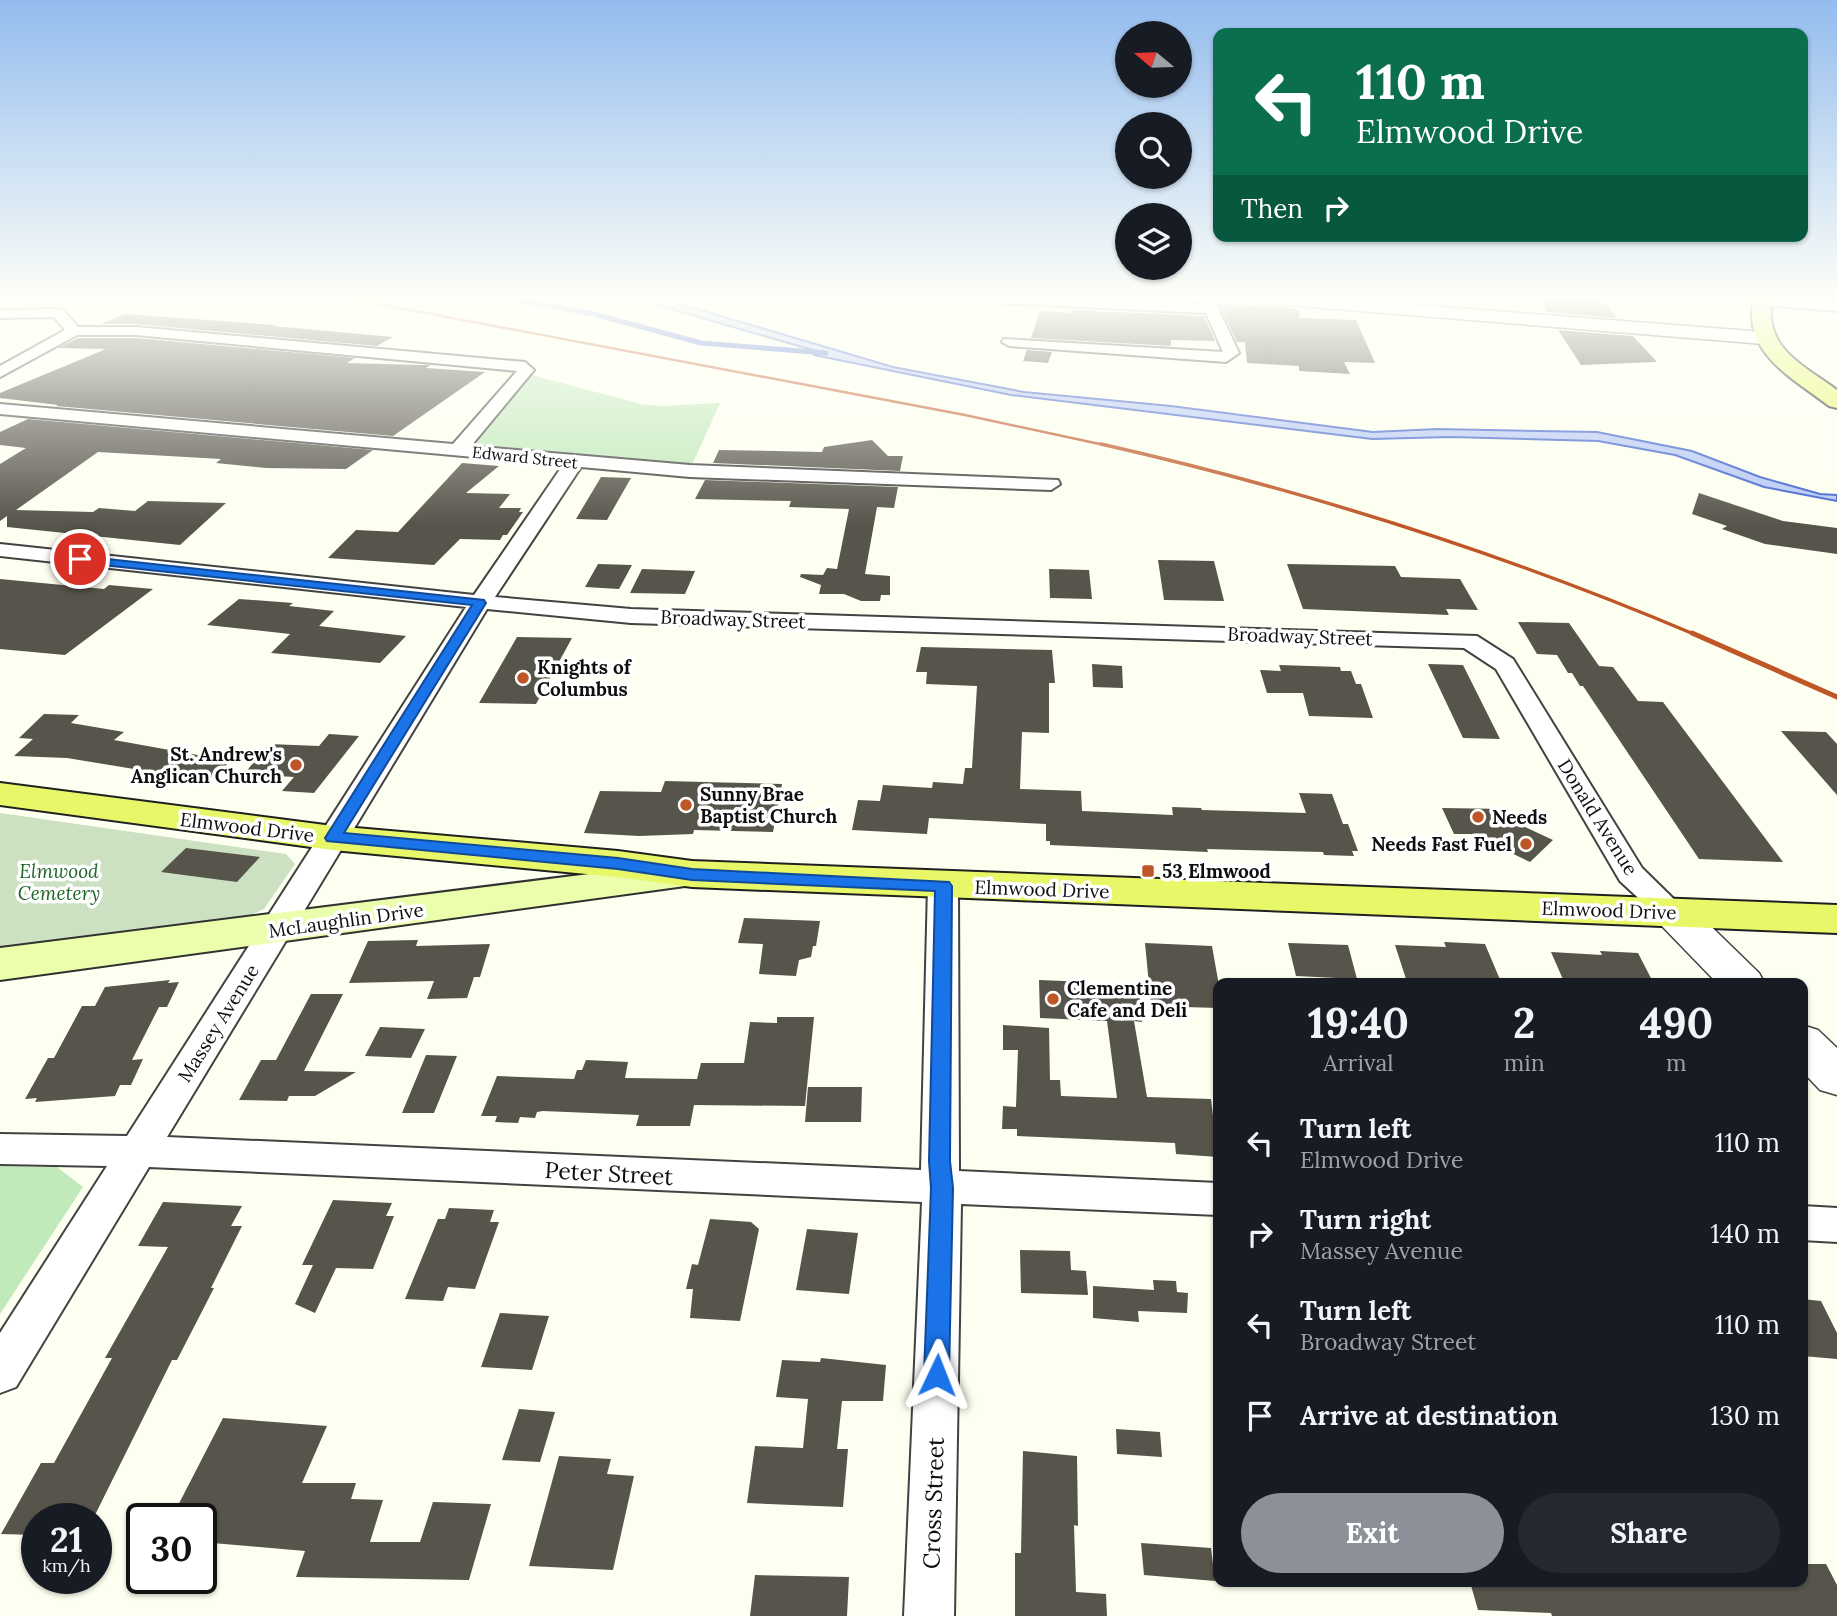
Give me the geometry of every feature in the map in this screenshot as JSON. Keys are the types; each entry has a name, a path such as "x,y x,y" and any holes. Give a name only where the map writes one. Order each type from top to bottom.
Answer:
{"main road":[{"path":"1802,374 1837,401"},
{"name":"Elmwood Drive","path":"0,794 333,838 618,864 692,874 943,886 1837,919"},
{"name":"McLaughlin Drive","path":"0,964 692,874"}],"street":[{"path":"457,451 522,374"},
{"name":"Edward Street","path":"0,409 574,463 690,471 1051,484"},
{"name":"Massey Avenue","path":"0,1372 480,603 574,463"},
{"name":"Broadway Street","path":"0,551 480,603 631,615 1469,641"},
{"name":"Donald Avenue","path":"1469,641 1505,664 1631,874 1738,978"},
{"name":"Cross Street","path":"929,1616 942,1188 939,1161 943,886"},
{"path":"1808,1048 1837,1077"},
{"name":"Peter Street","path":"0,1149 138,1151 1213,1199"},
{"path":"1808,1223 1837,1225"}],"green space":[{"path":"532,375 641,404 662,406 720,403 691,467 477,447 476,443"},
{"name":"Elmwood Cemetery","path":"0,813 286,854 295,864 264,909 244,918 0,949"},
{"path":"0,1166 57,1167 83,1187 0,1314"}],"water":[{"path":"910,374 932,374 1024,392 1171,406 1373,432 1437,429 1597,432 1692,451 1760,477 1820,494 1837,495 1837,501 1764,487 1675,455 1598,441 1451,437 1372,439 1011,395"}],"building":[{"path":"45,374 482,374 393,436 56,406 58,405 0,398 0,393"},
{"path":"28,419 373,450 346,469 266,468 216,463 221,459 98,452 16,510 93,512 99,508 135,511 148,501 226,503 180,545 7,527 7,516 0,521 0,464 26,448 0,445 0,432"},
{"path":"872,440 888,456 903,456 900,471 713,463 719,450 822,452 824,447"},
{"path":"462,463 499,466 466,493 510,494 499,508 521,508 519,512 523,512 507,535 503,535 500,540 460,539 434,565 328,558 356,530 398,532"},
{"path":"601,477 631,478 607,520 576,519"},
{"path":"705,480 898,487 894,508 877,507 865,574 890,576 890,595 881,595 880,601 861,601 844,594 819,594 821,585 800,577 801,574 823,575 827,568 837,569 849,509 789,507 791,501 695,499"},
{"path":"1699,493 1783,521 1837,528 1837,554 1765,544 1722,529 1727,526 1692,514"},
{"path":"1158,560 1214,561 1224,601 1164,600"},
{"path":"598,564 632,565 619,589 585,587"},
{"path":"1287,564 1395,566 1401,577 1460,579 1478,610 1446,609 1449,615 1303,609"},
{"path":"642,569 695,571 685,594 630,593"},
{"path":"1049,569 1089,570 1092,599 1050,598"},
{"path":"0,579 104,589 109,585 153,589 65,655 0,649"},
{"path":"239,599 293,603 289,606 334,611 319,626 406,636 380,663 271,653 290,634 207,625"},
{"path":"1518,622 1569,623 1599,666 1613,667 1638,701 1663,702 1783,862 1699,859 1583,686 1580,686 1572,673 1568,673 1557,655 1537,654"},
{"name":"Knights of Columbus","path":"517,637 572,638 536,704 479,703"},
{"path":"921,647 1052,650 1055,683 1049,683 1049,733 1022,732 1020,789 1081,791 1082,811 1173,815 1172,807 1306,813 1299,793 1332,794 1343,824 1348,824 1358,851 1352,851 1354,856 1324,855 1323,852 1207,849 1208,852 1050,845 1050,841 1046,841 1046,824 929,818 927,834 852,830 858,800 880,801 883,785 932,788 933,782 963,784 965,768 972,768 977,686 926,684 927,672 916,672"},
{"path":"1092,664 1122,666 1123,688 1093,687"},
{"path":"1428,664 1463,665 1500,739 1463,738"},
{"path":"1279,665 1340,667 1341,671 1351,671 1356,684 1361,684 1373,718 1309,716 1303,693 1267,693 1260,670 1281,671"},
{"path":"44,714 79,715 71,723 124,732 114,740 231,761 207,781 67,758 14,756 33,739 19,738"},
{"path":"1781,731 1826,732 1837,744 1837,795"},
{"name":"St. Andrew's Anglican Church","path":"329,734 359,736 314,793 282,791 294,777 244,774 269,744 319,746"},
{"name":"Sunny Brae Baptist Church","path":"665,781 782,784 773,832 694,830 693,834 639,836 584,833 600,791 661,792"},
{"path":"1442,808 1506,809 1512,821 1553,840 1530,862 1471,834 1454,834"},
{"path":"186,848 260,857 237,882 161,872"},
{"path":"744,918 820,921 816,946 813,946 811,957 799,960 796,976 759,974 763,944 738,943"},
{"path":"418,940 416,946 490,944 480,977 474,977 467,998 427,999 434,981 349,983 368,941"},
{"path":"1444,942 1485,944 1499,978 1406,978 1395,945 1446,947"},
{"path":"1145,943 1212,946 1218,978 1213,978 1213,1008 1151,1006"},
{"path":"1288,943 1348,945 1357,978 1337,978 1296,976"},
{"path":"1600,951 1638,953 1651,978 1562,978 1551,952 1602,955"},
{"path":"170,980 168,983 179,982 167,1007 159,1007 132,1060 143,1059 131,1085 120,1085 115,1096 35,1102 37,1098 25,1099 48,1058 54,1058 82,1006 95,1006 105,987"},
{"path":"1039,980 1139,984 1142,1022 1134,1021 1147,1097 1211,1099 1213,1157 1176,1154 1175,1143 1017,1136 1017,1129 1002,1129 1003,1106 1016,1107 1018,1050 1003,1050 1003,1025 1049,1028 1050,1080 1060,1080 1061,1096 1117,1098 1107,1021 1040,1018"},
{"path":"311,994 343,994 304,1071 356,1072 315,1096 289,1096 287,1101 239,1100 261,1060 276,1060"},
{"path":"777,1017 814,1017 805,1106 694,1105 690,1126 636,1126 639,1115 543,1111 537,1112 535,1118 520,1117 518,1123 495,1122 497,1116 481,1116 497,1076 574,1079 577,1070 582,1070 586,1060 628,1062 625,1078 697,1079 701,1063 744,1063 750,1022 777,1023"},
{"path":"380,1027 425,1029 411,1058 365,1056"},
{"path":"426,1055 457,1056 434,1113 402,1113"},
{"path":"808,1087 862,1087 861,1122 805,1122"},
{"path":"333,1200 392,1203 386,1216 394,1216 373,1269 336,1268 315,1313 295,1304 313,1265 302,1265"},
{"path":"163,1202 242,1206 231,1226 242,1226 211,1288 214,1288 177,1360 172,1360 101,1503 21,1503 21,1535 1,1534 41,1463 54,1463 112,1358 105,1358 168,1247 138,1246"},
{"path":"449,1208 494,1210 490,1222 499,1222 475,1289 448,1287 443,1301 405,1299 438,1219 445,1219"},
{"path":"710,1219 751,1222 759,1229 740,1321 690,1318 693,1289 686,1289 692,1264 698,1265"},
{"path":"807,1229 858,1233 849,1294 796,1290"},
{"path":"1020,1250 1070,1251 1071,1270 1086,1271 1088,1295 1021,1293"},
{"path":"1153,1280 1176,1281 1177,1292 1188,1293 1187,1313 1138,1311 1139,1322 1093,1318 1093,1286 1154,1290"},
{"path":"1808,1300 1821,1301 1837,1333 1837,1359 1808,1357"},
{"path":"500,1313 549,1316 532,1370 481,1367"},
{"path":"821,1358 886,1365 883,1401 842,1401 837,1449 848,1449 843,1507 747,1503 755,1446 803,1448 808,1399 776,1397 782,1360 820,1362"},
{"path":"519,1409 555,1412 540,1462 502,1460"},
{"path":"223,1418 327,1426 302,1483 356,1483 351,1499 383,1500 370,1542 420,1542 433,1502 491,1504 469,1580 296,1577 305,1551 217,1543 217,1503 179,1503"},
{"path":"1116,1429 1160,1432 1162,1457 1117,1454"},
{"path":"1023,1451 1077,1456 1078,1526 1074,1525 1076,1592 1106,1594 1107,1616 1015,1616 1015,1553 1021,1553"},
{"path":"559,1456 611,1459 607,1474 634,1476 613,1570 529,1566"},
{"path":"1141,1543 1211,1548 1213,1581 1144,1575"},
{"path":"1808,1564 1826,1564 1837,1585 1837,1616 1552,1616 1551,1613 1478,1610 1471,1587 1808,1587"},
{"path":"755,1575 849,1577 847,1616 750,1616"}],"railway":[{"path":"751,374 965,415 1109,446"},
{"path":"1101,444 1253,482 1403,526 1551,577 1696,635"},
{"path":"1692,633 1837,697"}],"place":[{"name":"Knights of Columbus","path":"523,678"},
{"name":"St. Andrew's Anglican Church","path":"296,765"},
{"name":"Sunny Brae Baptist Church","path":"686,805"},
{"name":"Needs","path":"1478,817"},
{"name":"Needs Fast Fuel","path":"1526,844"},
{"name":"53 Elmwood","path":"1148,871"},
{"name":"Clementine Cafe and Deli","path":"1053,999"}],"route":[{"path":"80,559 480,603 333,838 618,864 692,874 943,886 939,1161 942,1188 937,1375"}]}
